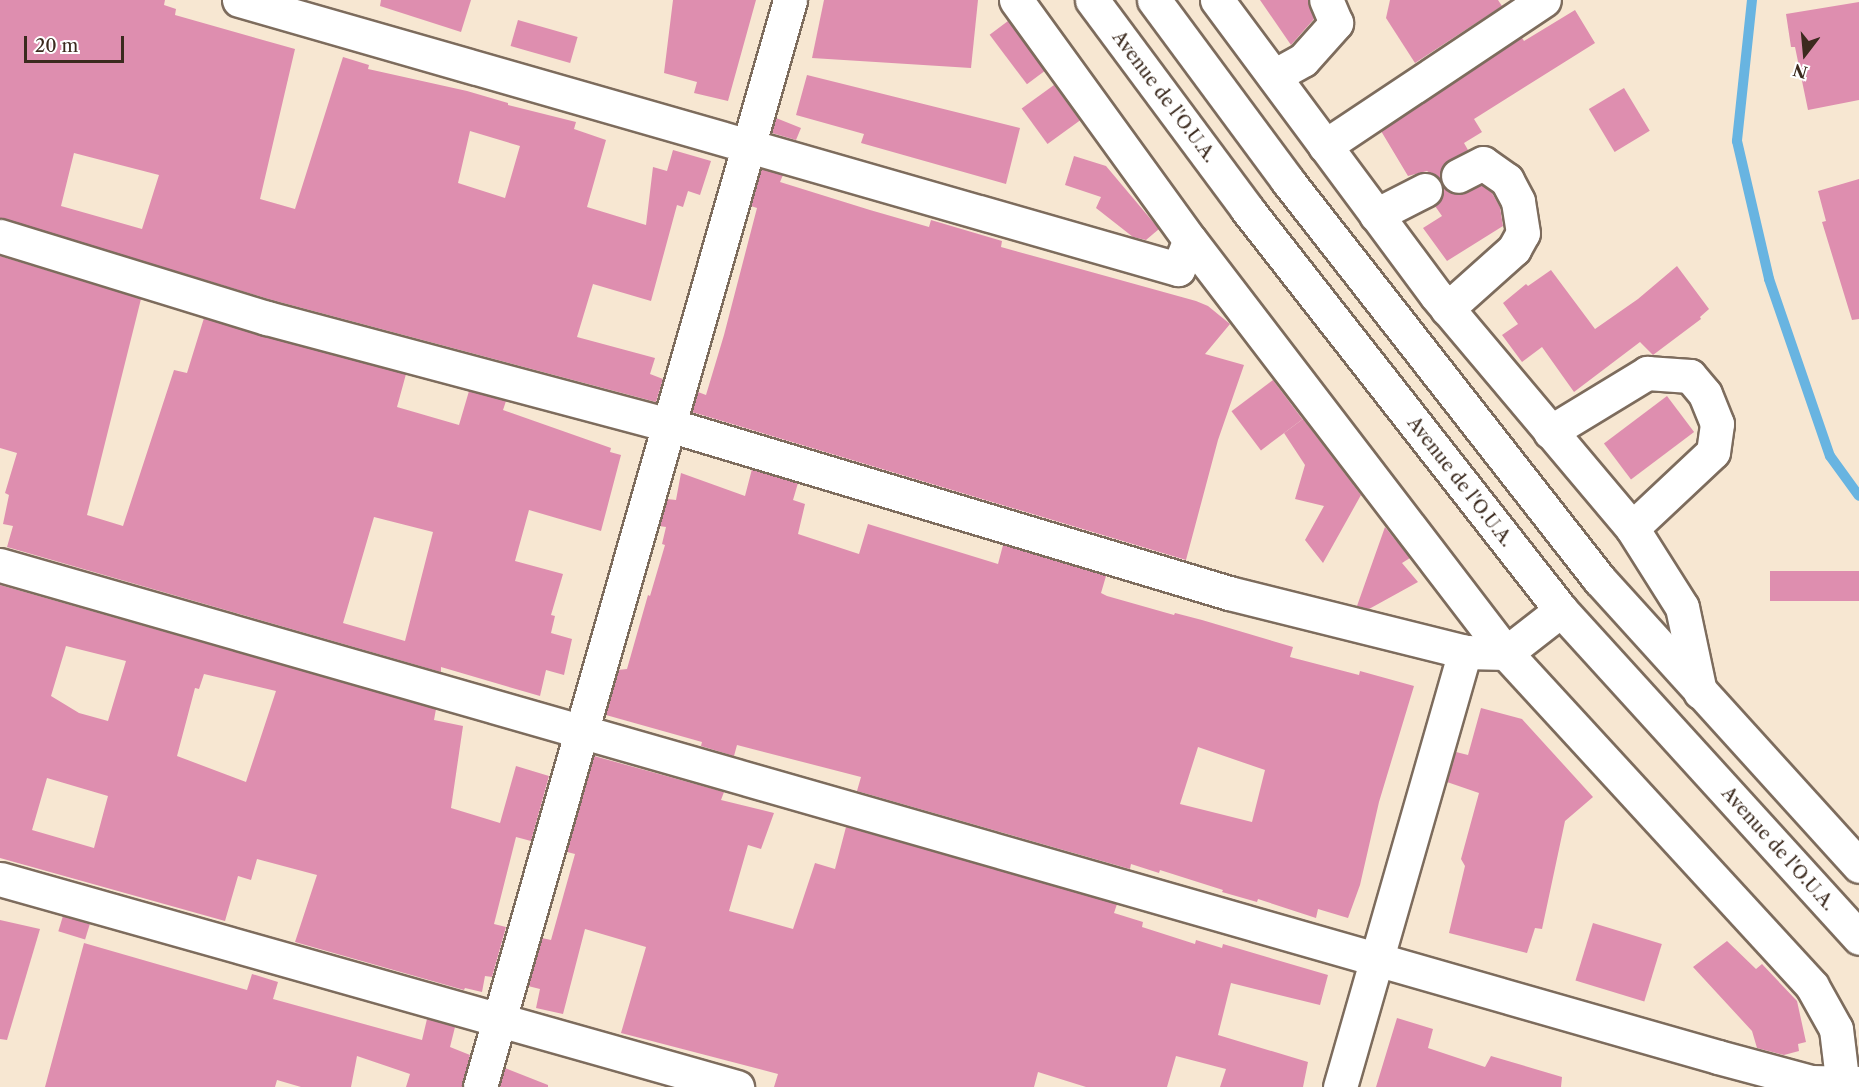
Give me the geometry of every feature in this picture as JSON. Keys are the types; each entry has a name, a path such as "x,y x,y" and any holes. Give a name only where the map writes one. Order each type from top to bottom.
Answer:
{"main road":[{"path":"239,0 1178,269 1190,240"},
{"path":"480,1087 790,0"},
{"path":"0,565 1811,1082 1848,1085 1836,1029 1812,986 1506,653 1190,240 1016,0"},
{"name":"Avenue de l'O.U.A.","path":"1092,0 1248,209 1561,610 1859,938"},
{"path":"1154,0 1287,180 1599,579 1859,866"},
{"path":"1218,0 1447,309 1632,528 1682,607 1700,692"},
{"path":"1274,76 1303,60 1336,24 1326,0"},
{"path":"1324,146 1544,0"},
{"path":"1447,309 1514,249 1523,233 1518,201 1507,180 1483,163 1458,176"},
{"path":"1376,215 1425,190"},
{"path":"0,236 267,318 669,425 1229,593 1465,652 1506,653 1561,610"},
{"path":"1550,432 1647,373 1690,376 1705,394 1717,424 1713,452 1632,528"},
{"path":"1340,1087 1465,652"},
{"path":"0,879 737,1087"}],"building":[{"path":"0,0 165,0 164,5 176,9 175,15 295,49 260,199 295,209 343,57 369,65 368,69 467,91 508,103 508,105 576,122 574,129 606,140 587,207 646,225 653,167 667,171 673,150 711,161 700,195 688,191 683,207 677,205 651,301 593,284 577,337 655,358 650,374 663,379 656,402 272,300 0,218","holes":["470,131 520,146 505,198 458,183","74,153 159,175 142,229 61,206"]},
{"path":"381,0 471,0 461,32 380,6"},
{"path":"673,0 756,0 728,101 694,93 697,82 664,73"},
{"path":"824,0 978,0 971,68 812,58"},
{"path":"1260,0 1308,0 1314,19 1291,45"},
{"path":"1390,0 1498,0 1502,6 1415,63 1386,18"},
{"path":"1859,2 1859,100 1808,110 1795,47 1791,47 1786,14"},
{"path":"1575,10 1595,43 1474,119 1482,132 1464,143 1468,150 1443,165 1440,180 1427,171 1408,176 1381,131 1522,38 1524,41"},
{"path":"518,20 578,37 570,63 511,46"},
{"path":"1008,21 1045,71 1027,84 990,35"},
{"path":"807,75 1020,128 1006,184 861,143 864,134 796,115"},
{"path":"1054,85 1080,121 1048,144 1022,109"},
{"path":"1624,88 1650,131 1615,152 1589,109"},
{"path":"776,118 801,128 796,140 772,133"},
{"path":"1074,156 1106,166 1159,229 1146,240 1133,237 1096,208 1101,197 1065,185"},
{"path":"761,169 783,175 780,182 870,210 929,227 931,220 1002,241 1001,247 1196,301 1208,306 1230,324 1205,354 1244,365 1218,440 1186,560 692,412 698,392 706,395 724,335 757,208 751,206"},
{"path":"1859,179 1859,319 1852,320 1822,222 1826,221 1818,191"},
{"path":"1482,185 1492,193 1500,207 1503,226 1447,261 1423,228 1442,216 1435,206 1441,200 1443,186 1448,192 1458,195"},
{"path":"0,256 141,299 87,515 123,526 174,370 187,373 204,318 406,374 397,407 459,425 469,391 506,401 503,410 611,448 610,452 621,455 601,531 529,510 515,561 563,574 551,615 555,616 551,633 572,639 564,675 546,670 540,696 441,667 441,672 7,547 13,526 3,524 9,495 5,493 17,453 0,448","holes":["374,517 433,532 405,641 343,623"]},
{"path":"1677,266 1709,309 1700,317 1701,319 1653,355 1640,342 1574,392 1542,347 1522,362 1502,335 1518,324 1503,303 1526,284 1528,286 1551,270 1595,329 1638,299"},
{"path":"1273,380 1302,419 1261,450 1231,411"},
{"path":"1667,396 1694,432 1631,479 1604,444"},
{"path":"1303,419 1361,495 1323,563 1305,540 1324,506 1295,499 1305,465 1284,433"},
{"path":"752,469 798,483 793,500 805,504 798,534 859,554 868,524 998,564 1003,545 1106,576 1101,593 1107,596 1174,615 1175,613 1202,620 1293,647 1290,657 1359,675 1360,671 1414,686 1379,802 1360,885 1348,918 1318,909 1316,918 1258,899 1257,902 1222,892 1223,890 1160,870 1159,873 1131,864 1130,869 857,791 861,777 737,745 734,756 701,746 702,742 606,715 618,670 627,669 648,595 650,596 665,545 662,544 666,527 659,526 667,499 676,500 681,473 745,496","holes":["1198,747 1265,770 1252,822 1180,804"]},
{"path":"1385,527 1410,558 1402,563 1418,582 1369,609 1357,606"},
{"path":"1770,571 1859,571 1859,601 1770,601"},
{"path":"0,585 436,709 434,720 463,726 451,808 500,823 516,766 549,776 531,841 516,837 494,924 506,927 492,977 485,976 482,992 465,988 464,990 295,942 317,875 257,859 251,880 238,876 225,921 0,858","holes":["66,646 126,661 108,721 79,713 51,696","204,674 276,691 246,782 177,756 195,688 199,689","47,778 108,796 94,848 32,830"]},
{"path":"1481,708 1522,719 1593,797 1565,821 1542,929 1535,928 1527,953 1449,933 1465,866 1461,859 1479,793 1447,782 1456,752 1468,755"},
{"path":"594,756 724,792 721,800 774,813 761,849 748,845 729,911 793,929 815,863 835,869 846,827 1117,904 1114,913 1143,922 1142,927 1195,944 1196,940 1222,948 1223,944 1328,975 1320,1005 1231,983 1218,1035 1308,1062 1303,1087 1220,1087 1226,1069 1176,1056 1167,1087 1086,1087 1038,1072 1034,1087 774,1087 778,1074 621,1033 646,947 585,929 563,1014 536,1008 540,989 528,986 542,938 551,940 575,854 567,852"},
{"path":"63,916 90,924 85,939 58,931"},
{"path":"0,920 40,929 7,1040 0,1039"},
{"path":"1593,923 1662,944 1644,1001 1575,980"},
{"path":"1727,941 1756,969 1762,964 1797,1001 1806,1042 1798,1044 1799,1051 1784,1055 1757,1048 1752,1031 1693,967"},
{"path":"84,943 247,990 252,974 278,982 273,999 422,1040 427,1019 455,1027 450,1047 470,1055 462,1087 406,1087 410,1074 357,1056 351,1087 301,1087 277,1080 275,1087 45,1087"},
{"path":"1397,1018 1433,1029 1428,1048 1485,1067 1491,1056 1562,1077 1561,1087 1376,1087"},
{"path":"505,1068 548,1085 548,1087 500,1087"}],"waterway":[{"path":"1752,0 1737,141 1769,279 1830,456 1859,496"}]}
